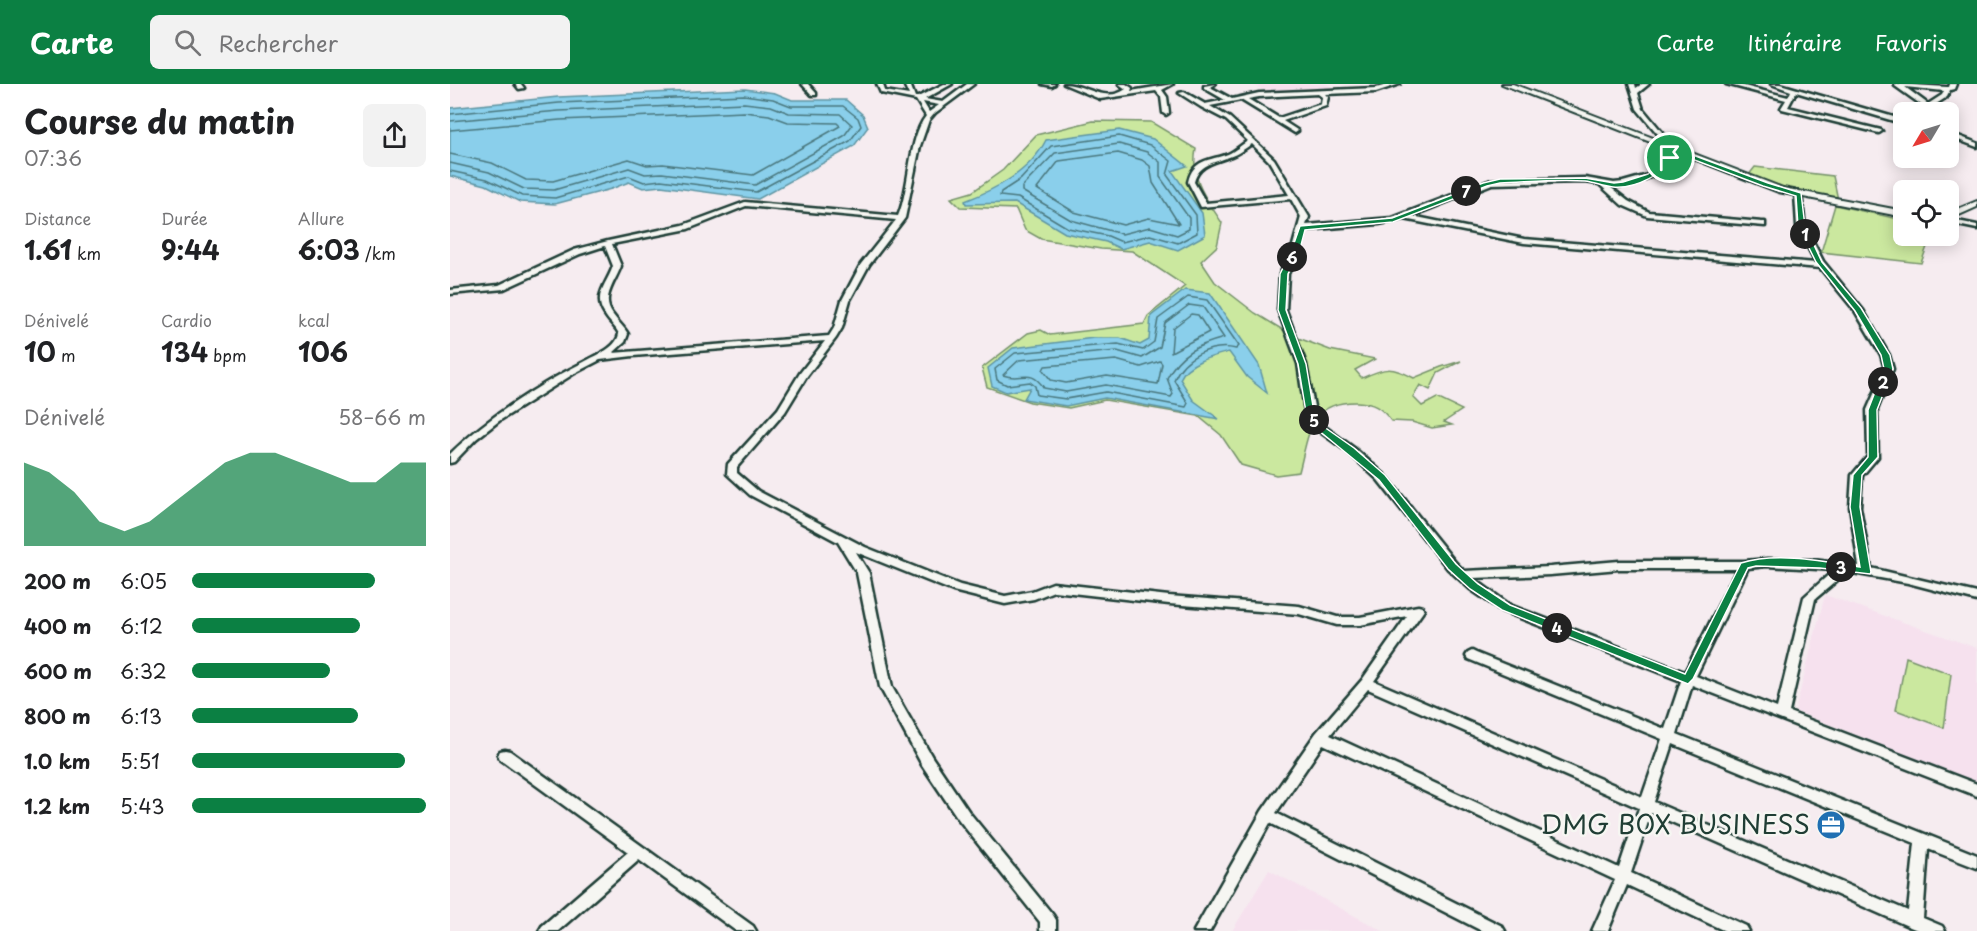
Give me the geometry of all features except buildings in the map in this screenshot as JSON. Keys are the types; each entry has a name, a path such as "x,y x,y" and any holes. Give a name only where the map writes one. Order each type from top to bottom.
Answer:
{"street":[{"path":"805,84 814,94"},
{"path":"880,84 883,92 943,104"},
{"path":"907,84 929,116"},
{"path":"916,99 949,84"},
{"path":"971,84 929,116 917,146 901,218 866,264 846,300 838,328 832,338 803,375 782,410 732,466 731,471 741,485 840,539 887,561 957,588 1005,600 1034,595 1053,587 1169,600 1299,610 1337,621 1360,621 1418,610 1366,682 1321,738 1267,815 1202,931"},
{"path":"1045,84 1052,84"},
{"path":"1067,84 1100,97 1149,91 1170,84"},
{"path":"1212,84 1206,87 1230,100"},
{"path":"1381,84 1395,86"},
{"path":"1506,84 1766,185 1799,194 1893,212"},
{"path":"1632,84 1640,109 1674,150"},
{"path":"1635,92 1646,84"},
{"path":"1729,84 1789,99"},
{"path":"1774,84 1893,119"},
{"path":"1896,84 1947,89"},
{"path":"1896,84 1918,102"},
{"path":"1938,102 1953,84"},
{"path":"1125,94 1130,89 1126,85"},
{"path":"1126,85 1149,91"},
{"path":"1203,106 1258,95 1319,92 1356,87 1377,90 1395,86"},
{"path":"1158,89 1164,97 1166,113"},
{"path":"1794,90 1784,108 1879,131"},
{"path":"1279,120 1324,105 1325,97 1319,92"},
{"path":"1182,93 1228,119 1279,169 1305,218 1296,249 1284,274 1282,310 1302,364 1310,412 1316,425 1351,450 1382,478 1452,566 1474,586 1506,608 1977,790"},
{"path":"1242,98 1295,130"},
{"path":"1959,138 1977,145"},
{"path":"1251,142 1236,152 1206,161 1197,169 1191,182 1204,205 1293,197"},
{"path":"1302,228 1326,224 1386,222 1491,182 1585,180 1624,184 1650,176 1664,166 1674,150"},
{"path":"1600,182 1625,203 1647,214 1762,224"},
{"path":"1799,194 1801,226 1822,266 1858,310 1886,355 1889,369 1872,410 1873,457 1857,475 1855,507 1866,572"},
{"path":"450,292 501,287 577,252 685,227 745,204 901,218"},
{"path":"1959,213 1977,204"},
{"path":"1404,217 1524,241 1822,266"},
{"path":"1959,222 1977,227"},
{"path":"450,460 473,437 496,419 572,371 621,344 624,334 622,328 606,309 603,301 604,293 617,266 608,243"},
{"path":"598,358 633,353 832,338"},
{"path":"621,344 633,353"},
{"path":"840,539 863,573 886,687 927,761 964,816 1048,920 1048,931"},
{"path":"1462,575 1619,565 1744,566 1756,562 1820,564 1927,583 1977,597"},
{"path":"1600,931 1623,877 1688,679 1744,566"},
{"path":"1782,715 1809,597 1844,568"},
{"path":"1472,657 1977,862"},
{"path":"1366,682 1937,931"},
{"path":"1321,738 1740,931"},
{"path":"505,755 748,931"},
{"path":"1267,815 1497,931"},
{"path":"1915,922 1922,840"},
{"path":"546,931 638,852"}],"shaded area":[{"path":"1252,84 1326,84 1338,90 1270,94"},
{"path":"1825,595 1977,648 1977,782 1795,711"},
{"path":"1269,870 1383,931 1232,931"}],"green space":[{"path":"1093,121 1151,122 1196,149 1197,179 1205,197 1222,223 1217,246 1201,261 1215,282 1255,313 1293,336 1330,350 1375,359 1355,370 1362,378 1388,369 1400,371 1414,378 1461,361 1438,373 1430,390 1420,385 1413,397 1422,406 1437,398 1462,410 1444,422 1452,425 1432,428 1412,422 1391,421 1384,412 1368,403 1341,403 1329,407 1314,422 1299,472 1276,475 1241,465 1221,435 1198,416 1105,400 1069,408 1030,402 987,387 982,368 1028,333 1041,330 1050,335 1144,324 1148,316 1185,286 1132,251 1101,249 1041,239 1025,230 1016,209 960,207 951,198 972,192 1003,170 1036,135"},
{"path":"1755,167 1833,176 1838,200 1777,187 1748,176"},
{"path":"1835,205 1893,218 1893,246 1927,246 1921,263 1821,252"},
{"path":"1906,657 1951,674 1944,728 1896,710"}],"water":[{"path":"745,89 775,93 792,100 846,100 863,115 868,127 854,146 758,199 661,186 643,188 629,182 555,204 520,202 486,185 450,176 450,108 558,97"},
{"path":"1119,130 1153,139 1187,166 1172,171 1202,213 1205,235 1178,250 1150,241 1121,249 1106,242 1065,233 1015,203 966,204 965,201 1000,185 1022,170 1046,140"},
{"path":"1185,290 1210,293 1259,365 1267,393 1247,377 1229,352 1194,364 1183,373 1180,379 1193,400 1219,419 1105,398 1066,406 1024,399 1030,388 1006,392 992,386 988,368 1013,348 1094,338 1120,338 1140,345 1149,340 1151,316"}],"place":[{"name":"DMG BOX BUSINESS","path":"1831,825"}],"route":[{"path":"1674,150 1766,185 1799,194 1801,226 1819,262 1858,310 1886,355 1889,369 1872,410 1873,457 1857,475 1855,507 1866,572 1820,564 1756,562 1744,566 1688,679 1506,608 1474,586 1452,566 1382,478 1351,450 1316,425 1310,412 1302,364 1282,310 1284,274 1296,249 1302,228 1326,224 1386,222 1491,182 1585,180 1614,185 1624,184 1650,176 1664,166 1670,158 1674,150"}]}
